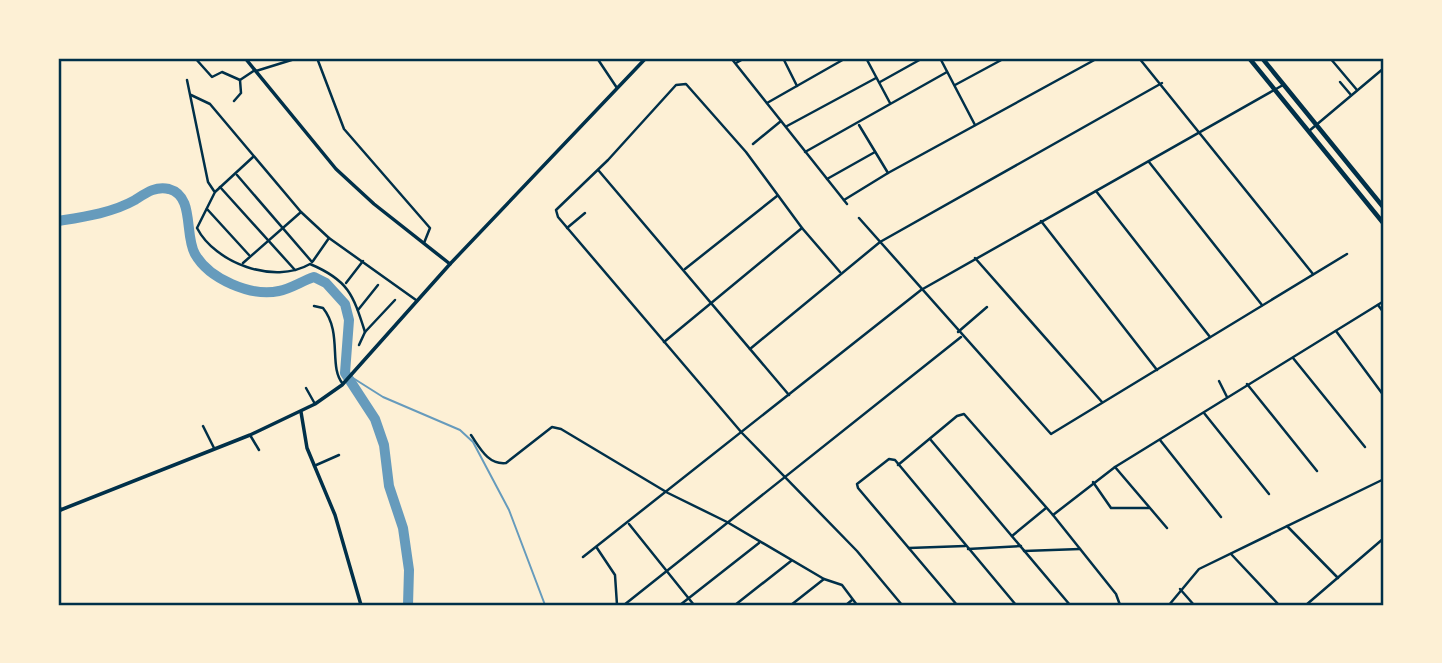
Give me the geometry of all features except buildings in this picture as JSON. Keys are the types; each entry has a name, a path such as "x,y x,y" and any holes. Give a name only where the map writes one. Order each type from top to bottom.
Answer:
{"highway":[{"path":"1249,58 1384,224"},
{"path":"1262,58 1384,208"}],"main road":[{"path":"245,58 336,169 450,264"},
{"path":"60,510 250,435 301,412 343,383 416,300 646,58"},
{"path":"301,412 302,430 314,467 335,515 361,605"}],"street":[{"path":"195,58 212,77 222,72 240,80"},
{"path":"240,80 256,70 298,58"},
{"path":"317,58 344,129 430,228 423,244"},
{"path":"597,58 617,88"},
{"path":"732,58 846,202 888,173 1098,58"},
{"path":"736,63 745,58"},
{"path":"783,58 797,86"},
{"path":"830,58 834,65"},
{"path":"767,103 846,58"},
{"path":"866,58 890,103"},
{"path":"880,82 923,58"},
{"path":"940,58 975,125"},
{"path":"955,85 1005,58"},
{"path":"1139,58 1147,64 1313,274"},
{"path":"1330,58 1357,90"},
{"path":"1309,132 1384,68"},
{"path":"805,152 947,72"},
{"path":"785,127 876,78"},
{"path":"187,80 208,182 215,192"},
{"path":"234,101 241,93 240,80"},
{"path":"1340,82 1351,96"},
{"path":"750,349 840,272 880,242 1162,83"},
{"path":"840,272 802,228 746,152 688,85 676,85 556,213 742,433 857,551 902,605"},
{"path":"583,557 629,524 921,290 1041,221 1203,134 1284,85"},
{"path":"191,95 210,104 301,212 329,238 416,300"},
{"path":"753,144 781,121"},
{"path":"858,123 888,173"},
{"path":"827,179 875,152"},
{"path":"253,157 215,192 197,228 202,239 222,257 274,272 295,271 311,263 329,238"},
{"path":"1149,162 1262,305"},
{"path":"598,170 685,269 789,395"},
{"path":"235,174 285,228 311,263 345,284 365,332"},
{"path":"220,187 295,271"},
{"path":"1096,191 1210,337"},
{"path":"685,269 777,196"},
{"path":"207,209 249,255"},
{"path":"243,264 249,255 285,228 301,212"},
{"path":"567,228 585,213"},
{"path":"859,218 961,337 1051,434 1347,254"},
{"path":"1041,221 1157,370"},
{"path":"664,342 802,228"},
{"path":"975,258 1103,403"},
{"path":"345,284 363,261"},
{"path":"358,310 378,285"},
{"path":"359,345 365,332 395,300"},
{"path":"1053,515 1115,467 1384,301"},
{"path":"1378,305 1384,313"},
{"path":"314,306 323,308 332,325 337,341 337,375 343,383"},
{"path":"958,332 987,307"},
{"path":"1336,331 1384,395"},
{"path":"624,605 961,337"},
{"path":"1293,358 1365,447"},
{"path":"1219,381 1227,397"},
{"path":"1247,384 1317,471"},
{"path":"306,388 315,404"},
{"path":"1203,412 1269,494"},
{"path":"898,465 957,416 964,414 1053,515 1115,594 1120,605"},
{"path":"203,426 215,448"},
{"path":"471,435 489,460 498,464 506,463 556,427 668,493 727,522 791,561 824,579 842,585 857,605"},
{"path":"250,435 259,450"},
{"path":"930,439 1070,605"},
{"path":"1160,440 1221,517"},
{"path":"314,467 339,455"},
{"path":"957,605 857,484 889,459 898,465 1016,605"},
{"path":"1115,467 1167,528"},
{"path":"1169,605 1199,569 1384,479"},
{"path":"1093,482 1111,508 1149,508"},
{"path":"58,502 60,510"},
{"path":"1012,536 1046,508"},
{"path":"629,524 694,605"},
{"path":"1287,526 1338,578"},
{"path":"1306,605 1384,538"},
{"path":"680,605 759,543"},
{"path":"909,548 1021,546"},
{"path":"597,547 615,575 617,605"},
{"path":"1024,551 1080,550"},
{"path":"1230,553 1279,605"},
{"path":"735,605 791,561"},
{"path":"791,605 824,579"},
{"path":"1180,589 1194,605"},
{"path":"846,605 852,600"}],"waterway":[{"path":"58,221 107,211 159,188 169,189 177,193 186,208 195,254 201,263 220,278 244,289 268,292 283,290 314,277 326,283 345,304 349,320 345,373 375,419 384,445 389,486 403,528 409,570 408,605"},
{"path":"345,373 383,397 460,430 473,442 509,510 545,605"}]}
